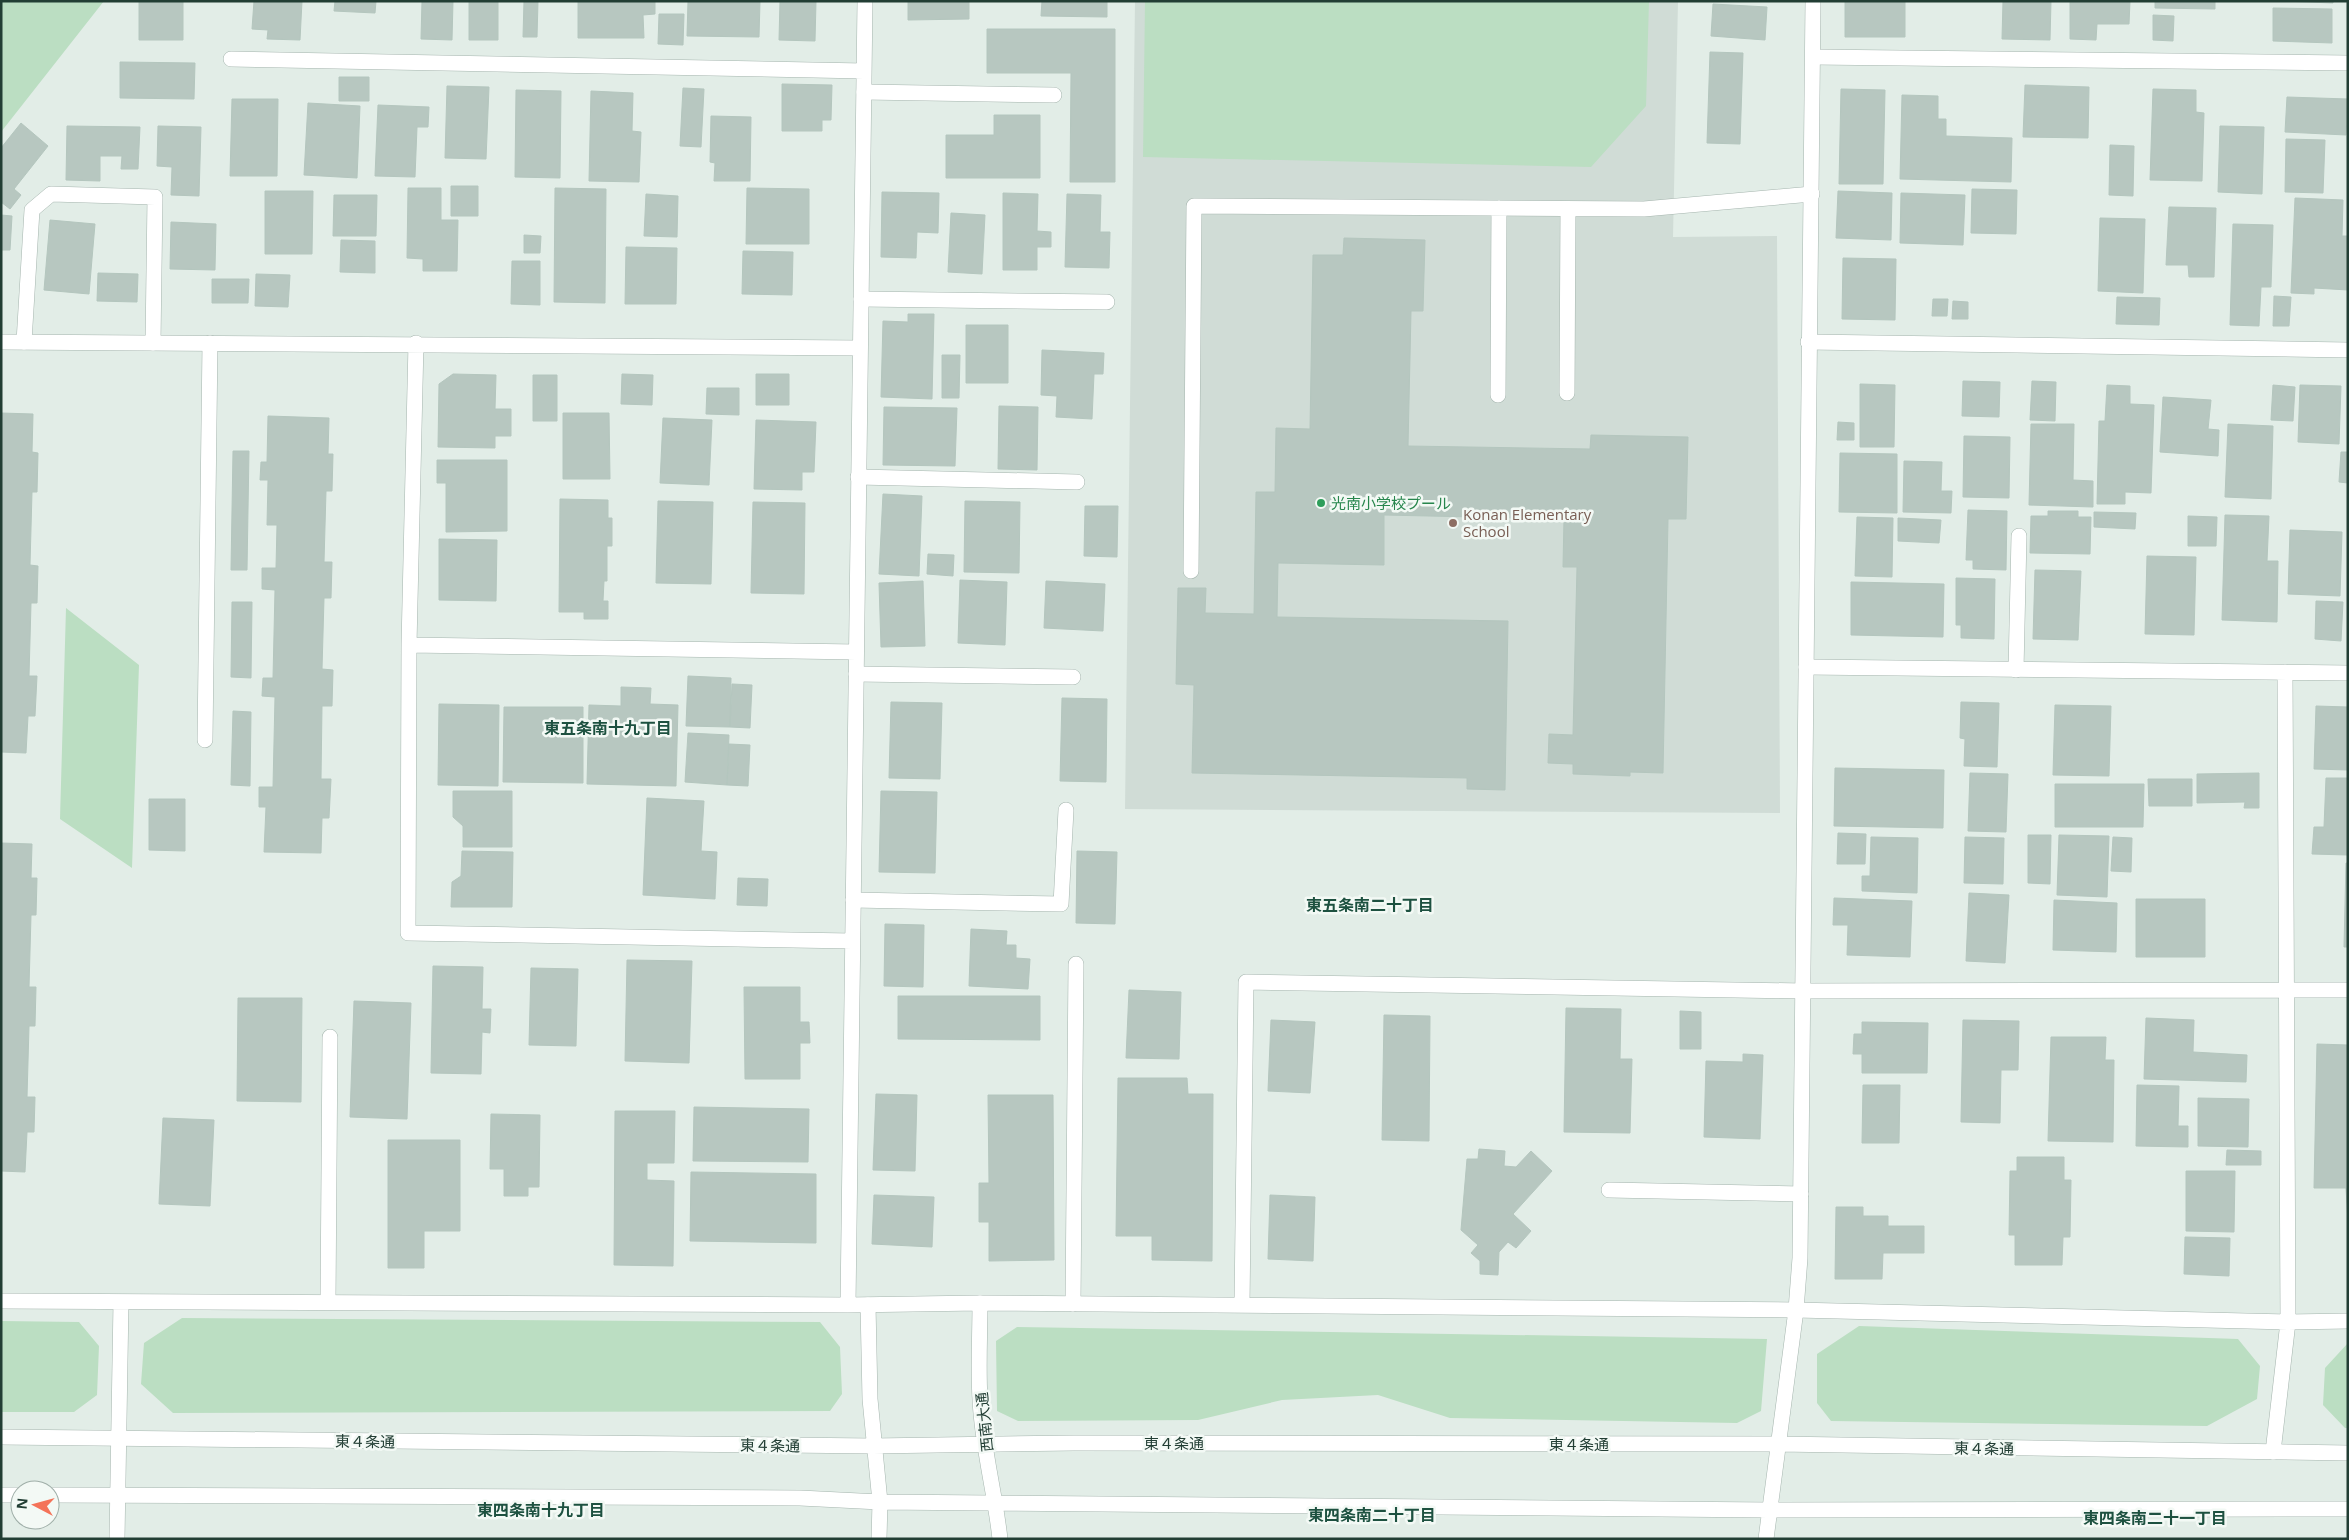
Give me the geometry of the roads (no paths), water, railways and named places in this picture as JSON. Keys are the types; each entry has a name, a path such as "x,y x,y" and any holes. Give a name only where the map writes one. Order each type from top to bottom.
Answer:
{"street":[{"path":"848,1305 865,1"},
{"path":"1766,1539 1796,1310 1800,1258 1813,1"},
{"path":"1813,57 2348,63"},
{"path":"230,59 864,71"},
{"path":"864,92 1054,95"},
{"path":"24,342 32,210 51,194 155,197 153,343"},
{"path":"1191,571 1194,206 1644,209 1812,194"},
{"path":"1498,395 1499,208"},
{"path":"1567,393 1568,209"},
{"path":"860,299 1107,302"},
{"path":"1,342 860,348"},
{"path":"1808,342 2348,350"},
{"path":"205,740 210,343"},
{"path":"416,344 409,645 408,933 852,941"},
{"path":"858,477 1077,482"},
{"path":"2016,670 2019,536"},
{"path":"409,645 856,652"},
{"path":"1806,667 2348,673"},
{"path":"2273,1452 2288,1322 2285,672"},
{"path":"856,674 1073,677"},
{"path":"853,900 1061,904 1066,810"},
{"path":"1073,1304 1076,964"},
{"path":"1242,1305 1246,982 1802,991 2348,990"},
{"path":"328,1302 330,1037"},
{"path":"1609,1190 1801,1194"},
{"path":"1,1301 1242,1305 1796,1310 2288,1322 2348,1321"},
{"path":"117,1539 121,1302"},
{"name":"西南大通","path":"980,1303 980,1399 1000,1539"},
{"path":"868,1305 873,1446 880,1502 879,1539"},
{"name":"東４条通","path":"1,1437 873,1446 985,1443 1778,1444 2348,1452"},
{"path":"60,1496 800,1498 880,1502 1769,1510 2348,1509"}],"place":[{"name":"光南小学校プール","path":"1321,503"},
{"name":"Konan Elementary School","path":"1453,523"}],"district":[{"name":"東五条南十九丁目","path":"608,728"},
{"name":"東五条南二十丁目","path":"1370,905"},
{"name":"東四条南十九丁目","path":"541,1510"},
{"name":"東四条南二十丁目","path":"1372,1515"},
{"name":"東四条南二十一丁目","path":"2155,1518"}]}
